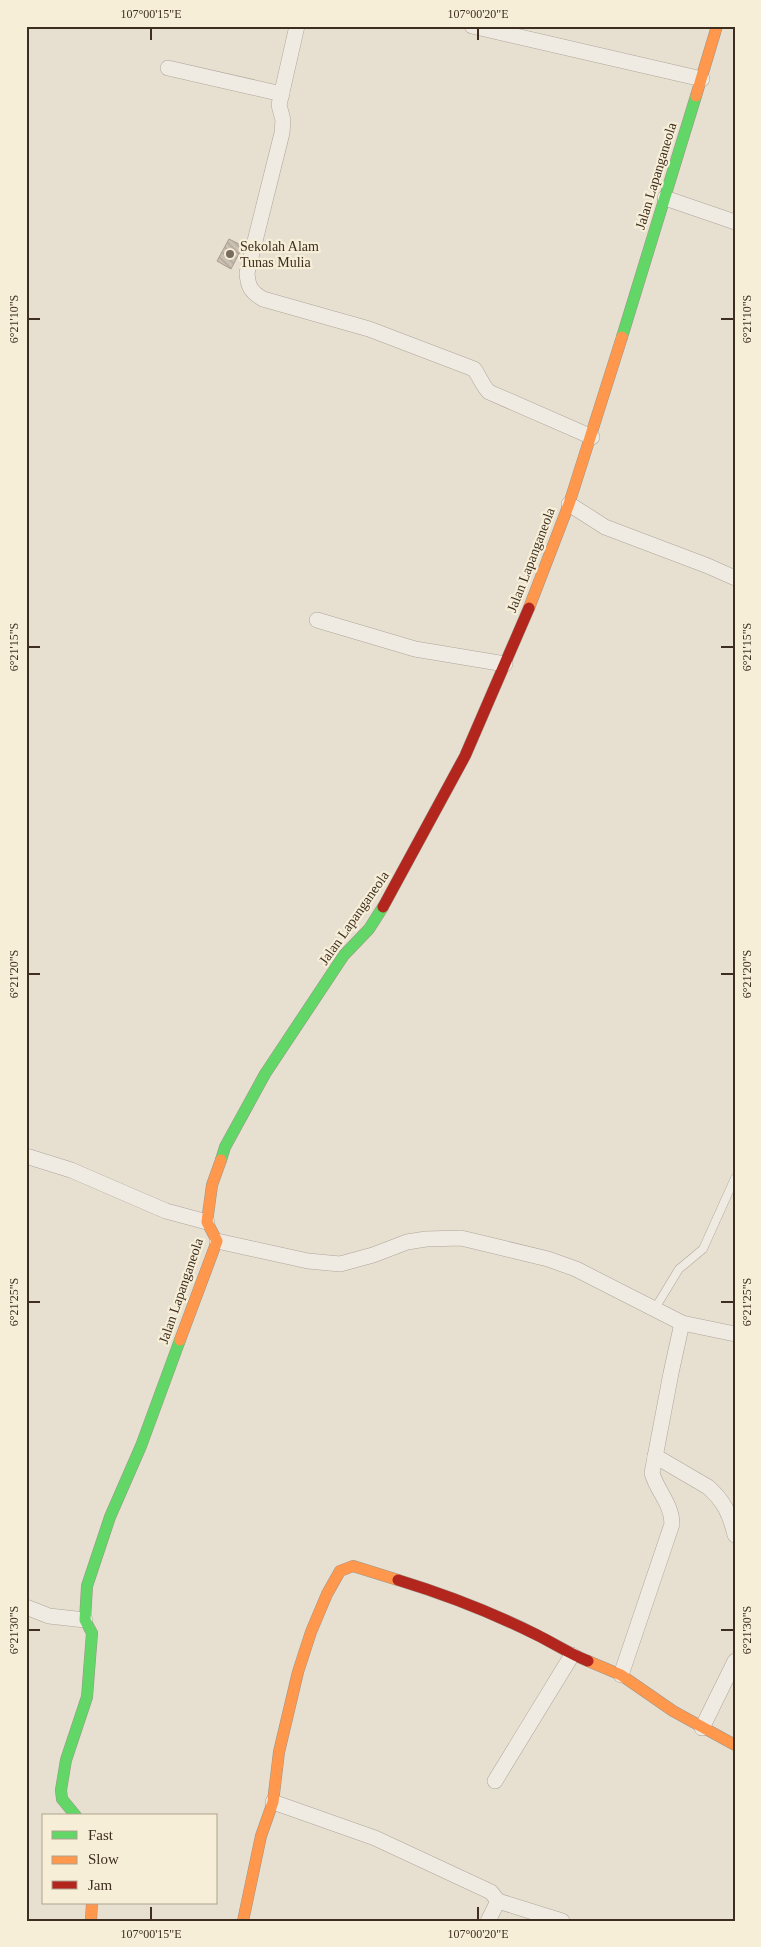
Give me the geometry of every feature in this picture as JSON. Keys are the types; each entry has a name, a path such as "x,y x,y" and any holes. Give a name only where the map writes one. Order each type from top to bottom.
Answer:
{"street":[{"path":"297,26 279,105 284,127 247,273 248,284 253,294 263,299 369,329 474,369 480,377 482,386 489,392 592,437"},
{"path":"472,26 702,79"},
{"name":"Jalan Lapanganeola","path":"74,1814 62,1799 61,1790 66,1760 87,1697 92,1633 85,1620 87,1586 110,1517 124,1488 217,1241 207,1222 212,1185 225,1147 265,1074 344,955 368,928 394,889 465,756 505,664 569,504 592,437 717,26"},
{"path":"168,68 282,94"},
{"path":"665,198 735,222"},
{"path":"569,504 605,527 735,578"},
{"path":"317,620 415,649 505,664"},
{"path":"26,1156 71,1170 166,1211 207,1222"},
{"path":"217,1241 308,1261 340,1264 374,1255 407,1242 426,1239 462,1238 548,1259 576,1269 682,1323 735,1334"},
{"path":"620,1675 672,1524 672,1517 665,1498 654,1482 652,1473 682,1323"},
{"path":"654,1456 715,1493 729,1512 734,1529"},
{"path":"243,1921 261,1836 273,1802 279,1752 298,1672 311,1632 340,1571 353,1566 434,1591 537,1635 572,1655 620,1675 673,1711 735,1745"},
{"path":"26,1607 49,1616 85,1620"},
{"path":"494,1781 572,1655"},
{"path":"702,1728 735,1661"},
{"path":"273,1802 375,1838 491,1892 498,1901 562,1921"},
{"path":"488,1921 498,1901"},
{"path":"91,1921 92,1904"}],"lane":[{"path":"654,1310 679,1269 703,1249 735,1178"}],"building":[{"name":"Sekolah Alam Tunas Mulia","path":"229,239 243,246 231,269 217,261"}],"traffic: fast":[{"path":"622,337 696,96"},
{"path":"221,1160 225,1147 265,1074 344,955 369,929 383,907"},
{"path":"74,1814 62,1799 61,1790 66,1760 87,1697 92,1633 85,1620 87,1586 110,1517 141,1446 180,1340"}],"traffic: slow":[{"path":"696,96 717,26"},
{"path":"529,608 569,504 622,337"},
{"path":"180,1340 217,1241 207,1222 212,1185 221,1160"},
{"path":"243,1921 261,1836 273,1802 279,1752 298,1672 311,1632 327,1594 340,1571 353,1566 398,1580"},
{"path":"588,1661 621,1675 673,1711 735,1745"},
{"path":"91,1921 92,1904"}],"traffic: jam":[{"path":"383,907 465,756 529,608"},
{"path":"398,1580 487,1612 588,1661"}],"place":[{"name":"Sekolah Alam Tunas Mulia","path":"230,254"}]}
